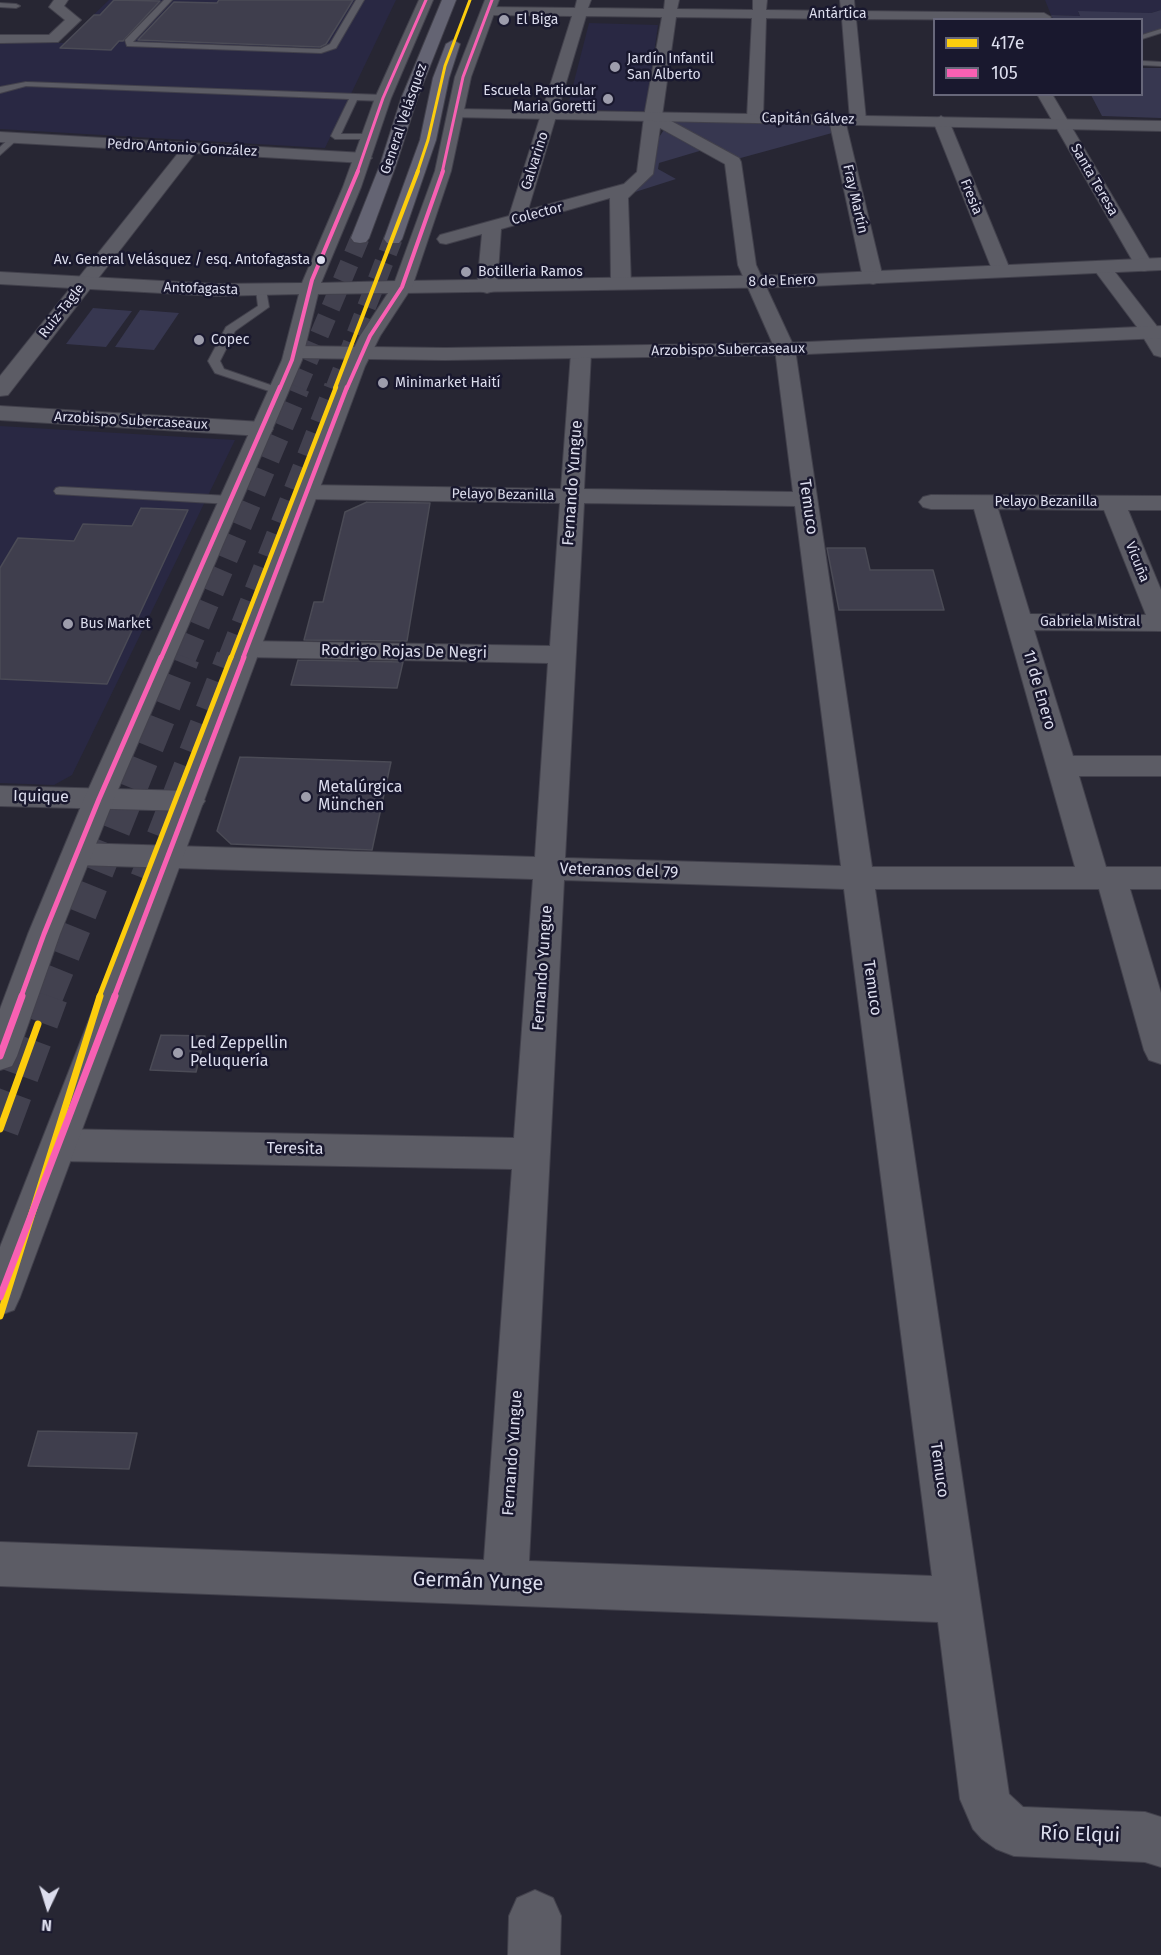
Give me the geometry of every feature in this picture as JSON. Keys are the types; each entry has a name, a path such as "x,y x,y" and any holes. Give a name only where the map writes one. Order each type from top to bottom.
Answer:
{"highway":[{"name":"General Velásquez","path":"360,238 410,99 449,0"},
{"name":"General Velásquez","path":"393,239 428,140 445,66 470,0"}],"street":[{"path":"0,39 53,39 74,20 56,8 61,0"},
{"path":"0,1056 44,934 99,799 294,352 307,296 363,158 383,99 426,0"},
{"path":"935,0 939,17"},
{"path":"1038,0 1044,18"},
{"path":"0,1297 360,355 402,287 421,240 443,171 463,77 490,5"},
{"name":"Antártica","path":"490,5 848,7 939,17 1044,18"},
{"name":"Galvarino","path":"517,219 583,6"},
{"path":"621,285 619,197 645,174 671,6"},
{"path":"755,118 760,6"},
{"path":"848,7 858,120"},
{"name":"Santa Teresa","path":"1045,96 1152,264"},
{"name":"Capitán Gálvez","path":"456,114 1161,126"},
{"name":"Temuco","path":"652,117 730,159 736,171 747,266 785,349 985,1798 991,1811 1000,1821"},
{"name":"Fray Martín","path":"837,120 873,278"},
{"name":"Fresia","path":"940,122 1002,272"},
{"name":"Pedro Antonio González","path":"8,137 363,158"},
{"name":"Ruiz-Tagle","path":"0,390 191,148"},
{"name":"Colector","path":"446,239 628,188"},
{"path":"487,287 492,226"},
{"name":"8 de Enero","path":"402,287 755,282 1152,264"},
{"path":"1101,267 1156,332 1161,351"},
{"name":"Antofagasta","path":"0,278 187,289 261,290 307,296"},
{"path":"307,296 402,287"},
{"name":"Arzobispo Subercaseaux","path":"294,352 360,355 785,349 1156,332"},
{"name":"Fernando Yungue","path":"505,1583 581,353"},
{"name":"Arzobispo Subercaseaux","path":"0,413 262,429"},
{"name":"Pelayo Bezanilla","path":"306,492 807,499"},
{"name":"Pelayo Bezanilla","path":"931,502 1161,503"},
{"name":"11 de Enero","path":"984,502 1061,766 1161,1050"},
{"name":"Vicuña","path":"1113,503 1161,622"},
{"name":"Gabriela Mistral","path":"1019,622 1161,622"},
{"name":"Rodrigo Rojas De Negri","path":"246,649 562,655"},
{"path":"1061,766 1161,766"},
{"name":"Iquique","path":"0,796 190,801"},
{"name":"Veteranos del 79","path":"77,854 857,878 1161,878"},
{"name":"Teresita","path":"59,1145 531,1154"},
{"name":"Germán Yunge","path":"0,1564 957,1599"},
{"name":"Río Elqui","path":"1000,1821 1014,1831 1028,1833 1144,1837 1161,1842"}],"lane":[{"path":"168,0 129,42 130,44 321,51 333,46 360,0"},
{"path":"0,5 16,6"},
{"path":"1143,37 1161,32"},
{"path":"1143,63 1161,64"},
{"path":"0,90 26,84 383,99"},
{"path":"354,98 335,136 370,137"},
{"path":"0,152 8,137"},
{"path":"261,290 264,307 230,329 214,362 219,371 278,391"},
{"path":"60,491 230,500"}],"shaded area":[{"path":"109,0 396,0 325,148 0,129 0,40 64,43"},
{"path":"1045,0 1161,0 1161,10 1151,13 1078,12 1080,16 1051,15"},
{"path":"1161,10 1161,33 1143,39 1143,18 1052,18 1051,15 1080,16 1078,11 1151,13"},
{"name":"Jardín Infantil San Alberto","path":"589,23 658,25 646,112 567,109"},
{"path":"1143,68 1161,68 1161,118 1102,116 1092,96 1143,96"},
{"path":"670,121 826,122 830,125 832,133 737,159 713,147 659,163 658,169 676,179 632,193 653,146"},
{"path":"93,308 132,311 106,347 66,344"},
{"path":"140,310 179,313 154,350 115,347"},
{"path":"0,426 235,440 72,775 54,785 0,783"}],"building":[{"path":"114,0 160,1 123,41 119,41 111,50 60,48 94,15 100,15"},
{"path":"219,0 353,0 326,44 320,47 138,40 174,2 217,3"},
{"path":"367,502 430,503 407,641 304,640 314,602 323,602 345,512"},
{"name":"Bus Market","path":"141,508 188,510 107,684 0,679 0,568 18,538 74,541 83,524 132,526"},
{"path":"827,548 865,548 870,570 933,570 944,610 839,610"},
{"path":"298,660 403,662 397,688 291,685"},
{"name":"Metalúrgica München","path":"240,757 391,762 372,850 231,844 217,831"},
{"name":"Led Zeppellin Peluquería","path":"161,1035 205,1036 196,1072 150,1070"},
{"path":"38,1431 137,1433 129,1469 28,1466"}],"tunnel":[{"path":"297,388 360,238"},
{"path":"335,388 393,239"},
{"path":"184,658 298,387"},
{"path":"230,658 336,387"},
{"path":"48,997 185,657"},
{"path":"145,879 231,657"},
{"path":"0,1129 49,996"}],"transit line":[{"name":"105","path":"0,1056 44,934 99,799 292,360 312,280 352,187 383,98 426,0"},
{"name":"417e","path":"0,1316 97,1003 408,201 428,140 445,66 470,0"},
{"name":"105","path":"0,1297 355,366 370,336 402,287 412,263 443,171 463,77 492,0"},
{"name":"417e","path":"0,1129 38,1024"}],"place":[{"name":"El Biga","path":"504,20"},
{"name":"Jardín Infantil San Alberto","path":"615,67"},
{"name":"Escuela Particular Maria Goretti","path":"608,99"},
{"name":"Av. General Velásquez / esq. Antofagasta","path":"321,260"},
{"name":"Botilleria Ramos","path":"466,272"},
{"name":"Copec","path":"199,340"},
{"name":"Minimarket Haití","path":"383,383"},
{"name":"Bus Market","path":"68,624"},
{"name":"Metalúrgica München","path":"306,797"},
{"name":"Led Zeppellin Peluquería","path":"178,1053"}]}
